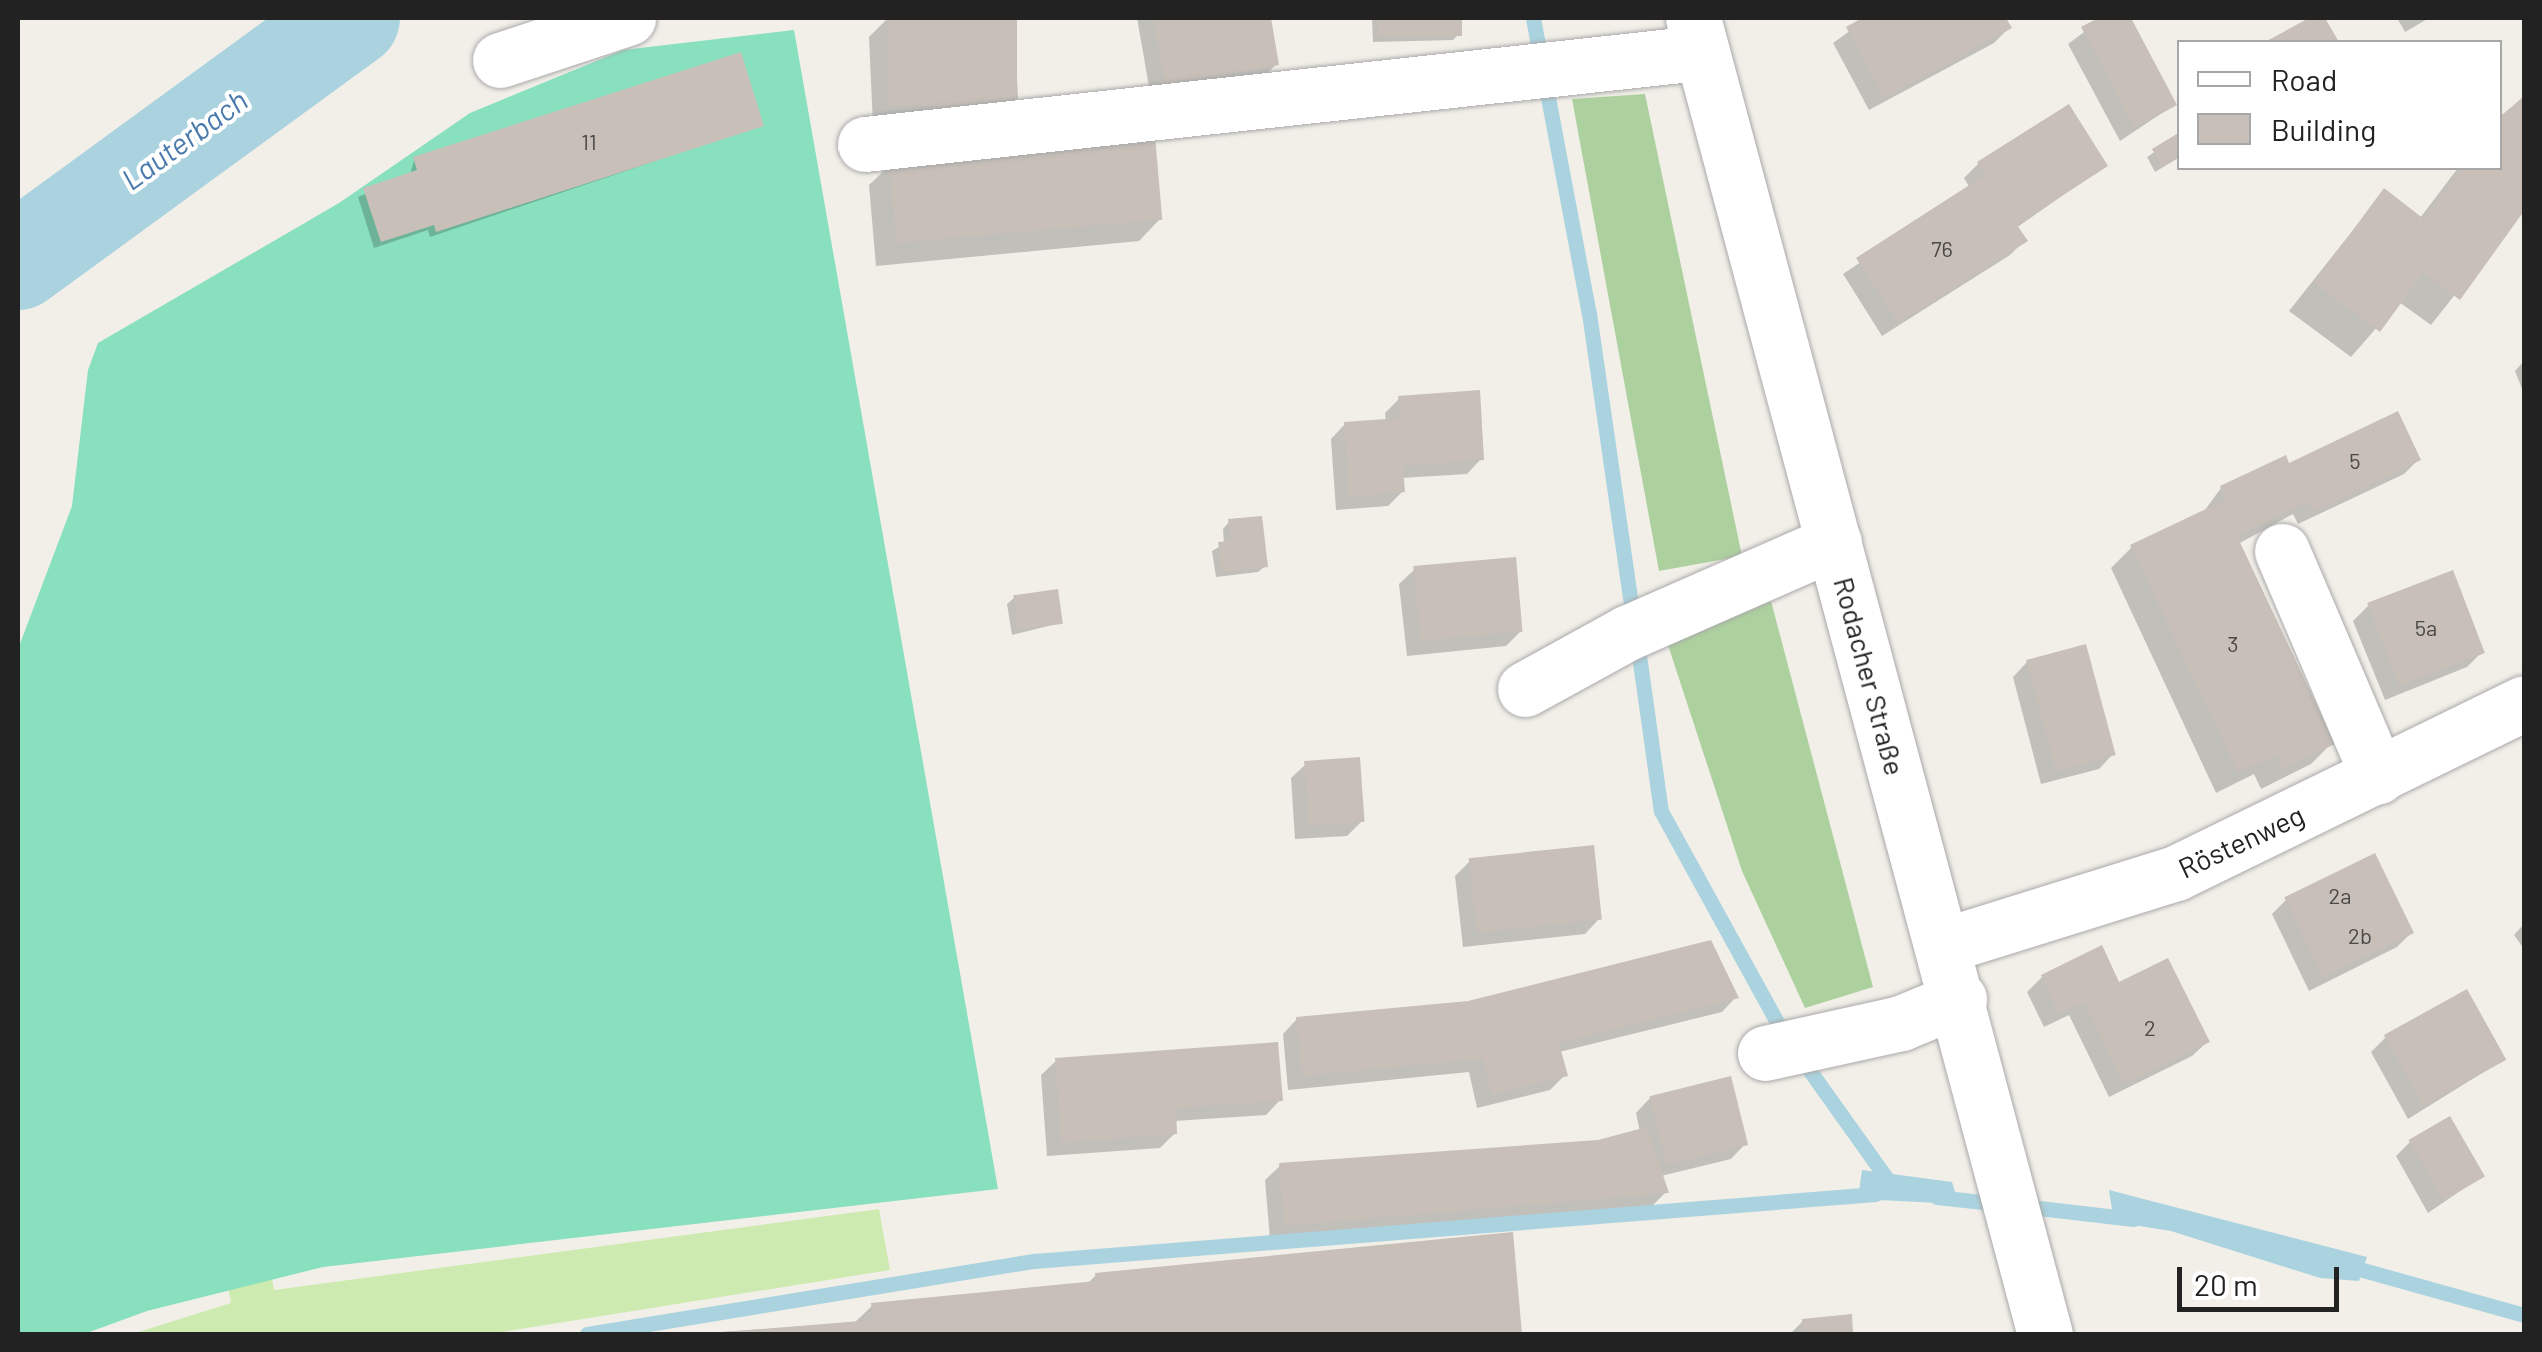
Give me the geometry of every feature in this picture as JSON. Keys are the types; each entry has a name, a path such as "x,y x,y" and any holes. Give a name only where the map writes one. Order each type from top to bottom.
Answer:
{"street":[{"path":"514,40 628,18"},
{"path":"865,144 1590,68 1696,35"},
{"name":"Rodacher Straße","path":"1696,35 1959,999 2045,1334"},
{"path":"1525,689 1712,593 1834,542"},
{"path":"2282,552 2378,776"},
{"name":"Röstenweg","path":"1944,945 2176,873 2524,703"},
{"path":"1765,1053 1901,1023 1959,999"}],"green space":[{"path":"794,30 998,1189 323,1267 147,1311 84,1334 18,1334 18,649 72,506 88,370 98,343 339,203 470,113 623,50"},
{"path":"1645,94 1742,556 1659,571 1572,99"},
{"path":"138,475 274,1290 879,1209 890,1270 489,1334 132,1334 231,1303 136,772"},
{"path":"1771,601 1873,987 1805,1008 1742,871 1668,645"}],"water":[{"path":"1862,1170 1952,1182 1959,1204 1858,1199"},
{"path":"2109,1190 2367,1257 2359,1281 2320,1278 2171,1231 2114,1222"}],"building":[{"path":"889,18 1017,18 1017,106 889,106"},
{"path":"1153,18 1271,18 1279,65 1165,85"},
{"path":"1378,18 1462,18 1462,36 1378,36"},
{"path":"1862,18 2006,18 2012,28 1884,98 1846,27"},
{"path":"2098,18 2131,18 2177,105 2135,128 2081,27"},
{"path":"2309,18 2325,18 2338,40 2269,40"},
{"path":"741,52 764,126 436,232 434,225 381,242 363,188 417,170 413,157"},
{"path":"2524,96 2524,211 2460,300 2423,273 2380,332 2314,283 2384,188 2424,219 2461,170 2502,170 2502,115"},
{"path":"2069,104 2108,166 2017,225 2028,241 1898,323 1856,258 1985,175 1977,162"},
{"path":"2177,134 2177,158 2162,167 2152,149"},
{"path":"1155,136 1162,220 896,243 889,159"},
{"path":"1480,390 1484,460 1403,466 1405,492 1349,497 1344,422 1400,418 1398,396"},
{"path":"2398,411 2421,460 2313,512 2308,502 2237,536 2335,744 2283,769 2276,755 2238,773 2130,545 2225,500 2220,486 2286,455 2289,463"},
{"path":"1262,516 1268,567 1222,572 1218,542 1231,541 1228,519"},
{"path":"1516,557 1523,632 1420,641 1413,566"},
{"path":"2453,570 2485,653 2399,686 2367,603"},
{"path":"1058,589 1063,624 1018,630 1013,595"},
{"path":"2086,644 2116,755 2056,771 2026,660"},
{"path":"1360,757 1365,822 1309,826 1304,761"},
{"path":"1594,845 1602,920 1477,933 1469,858"},
{"path":"2375,853 2414,933 2323,977 2284,897"},
{"path":"1711,940 1739,998 1559,1043 1568,1076 1491,1095 1483,1059 1302,1076 1296,1017 1468,1001"},
{"path":"2102,945 2119,982 2168,958 2210,1042 2124,1084 2084,1002 2059,1015 2041,975"},
{"path":"2467,989 2506,1060 2423,1106 2384,1035"},
{"path":"1278,1042 1283,1101 1176,1108 1177,1134 1061,1143 1055,1058"},
{"path":"1731,1076 1748,1145 1667,1165 1649,1096"},
{"path":"2450,1116 2485,1177 2443,1201 2408,1140"},
{"path":"1647,1127 1669,1193 1284,1226 1279,1163 1598,1140"},
{"path":"1513,1232 1522,1334 698,1334 873,1320 871,1303 1096,1281 1095,1273"},
{"path":"1852,1314 1853,1334 1803,1334 1802,1319"}],"waterway":[{"name":"Lauterbach","path":"18,261 351,18"},
{"path":"1533,18 1589,313 1633,618"},
{"path":"1637,641 1661,811 1786,1038"},
{"path":"1800,1057 1894,1189"},
{"path":"587,1334 1034,1261 1875,1194"},
{"path":"1937,1197 1999,1204"},
{"path":"2022,1206 2133,1219"},
{"path":"2345,1265 2524,1315"}]}
